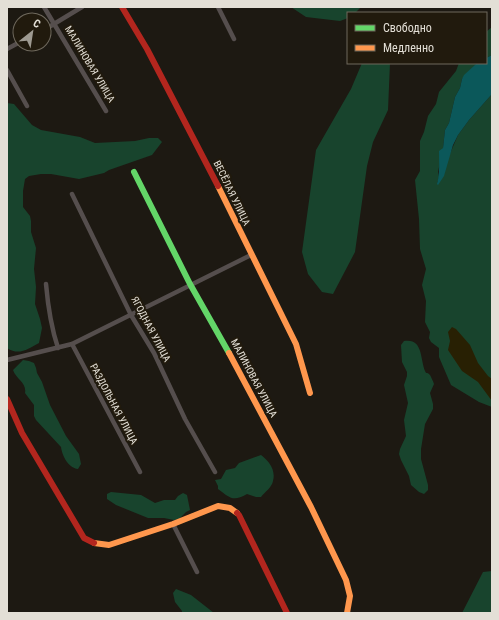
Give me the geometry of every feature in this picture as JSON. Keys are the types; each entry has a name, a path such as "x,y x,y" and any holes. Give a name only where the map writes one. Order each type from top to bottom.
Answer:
{"street":[{"name":"МАЛИНОВАЯ УЛИЦА","path":"44,7 106,111"},
{"path":"54,24 82,7"},
{"name":"ВЕСЁЛАЯ УЛИЦА","path":"122,7 147,49 180,111 296,344 310,393"},
{"path":"218,7 234,39"},
{"path":"7,70 27,106"},
{"name":"МАЛИНОВАЯ УЛИЦА","path":"134,172 190,284 226,347 311,507 346,580 350,596 347,613"},
{"name":"ЯГОДНАЯ УЛИЦА","path":"72,194 131,315 154,353 185,419 215,472"},
{"path":"7,360 72,344 251,254"},
{"path":"46,284 49,316 58,348"},
{"name":"РАЗДОЛЬНАЯ УЛИЦА","path":"72,344 140,472"},
{"path":"7,399 22,433 84,538 90,543 109,545 173,524 218,506 230,508 239,515 287,613"},
{"path":"173,524 197,572"}],"green space":[{"path":"291,7 361,7 356,12 347,12 347,18 340,21 306,17"},
{"path":"492,27 492,55 487,58 487,31"},
{"path":"362,64 390,64 388,110 373,142 367,166 355,252 333,294 322,292 308,274 302,252 316,150 351,89"},
{"path":"459,64 476,64 462,79 460,88 455,97 449,123 445,130 437,184 458,135 492,94 492,407 479,402 451,385 439,357 439,348 431,342 429,338 430,332 425,322 426,301 422,285 426,269 420,249 415,180 420,171 420,141 428,116 436,104 439,92 456,71"},
{"path":"7,103 14,104 32,125 41,130 80,137 95,143 135,141 149,138 158,138 162,142 152,155 104,173 79,179 51,174 41,174 29,176 25,179 23,207 30,216 31,232 36,248 34,269 36,287 35,304 42,328 39,343 19,352 7,348"},
{"path":"404,341 410,341 418,346 425,371 430,375 434,384 430,393 433,409 425,424 421,449 421,459 428,485 428,490 424,494 419,492 411,485 409,476 399,454 406,436 404,420 408,403 404,385 407,372 402,362 401,345"},
{"path":"23,360 34,363 50,405 66,436 79,454 81,464 78,469 68,464 61,447 36,420 34,416 34,405 25,393 23,384 13,370"},
{"path":"261,455 271,466 274,477 271,485 261,497 247,494 238,498 232,498 218,489 215,480 221,479 226,470 235,468 239,463"},
{"path":"111,492 141,495 155,503 164,500 175,500 183,493 187,495 190,510 179,519 174,520 164,518 148,518 116,505 107,499 107,494"},
{"path":"492,571 492,613 462,613 483,572"},
{"path":"176,589 191,595 214,613 182,613 175,602 173,593"}],"sand":[{"path":"452,327 456,329 470,345 478,363 492,379 492,401 478,382 462,371 448,350 450,341 448,332"}],"water":[{"path":"492,55 492,94 458,135 453,145 444,176 438,185 439,151 443,148 445,130 449,123 455,97 460,88 464,75 476,64 487,64 487,58"}],"traffic: fast":[{"path":"134,172 190,284 229,353"}],"traffic: slow":[{"path":"218,186 296,344 310,393"},
{"path":"229,353 311,507 346,580 350,596 347,613"},
{"path":"94,543 109,545 173,524 218,506 230,508 237,513"}],"traffic: jam":[{"path":"122,7 147,49 218,186"},
{"path":"7,399 22,433 84,538 94,543"},
{"path":"237,513 287,613"}]}
